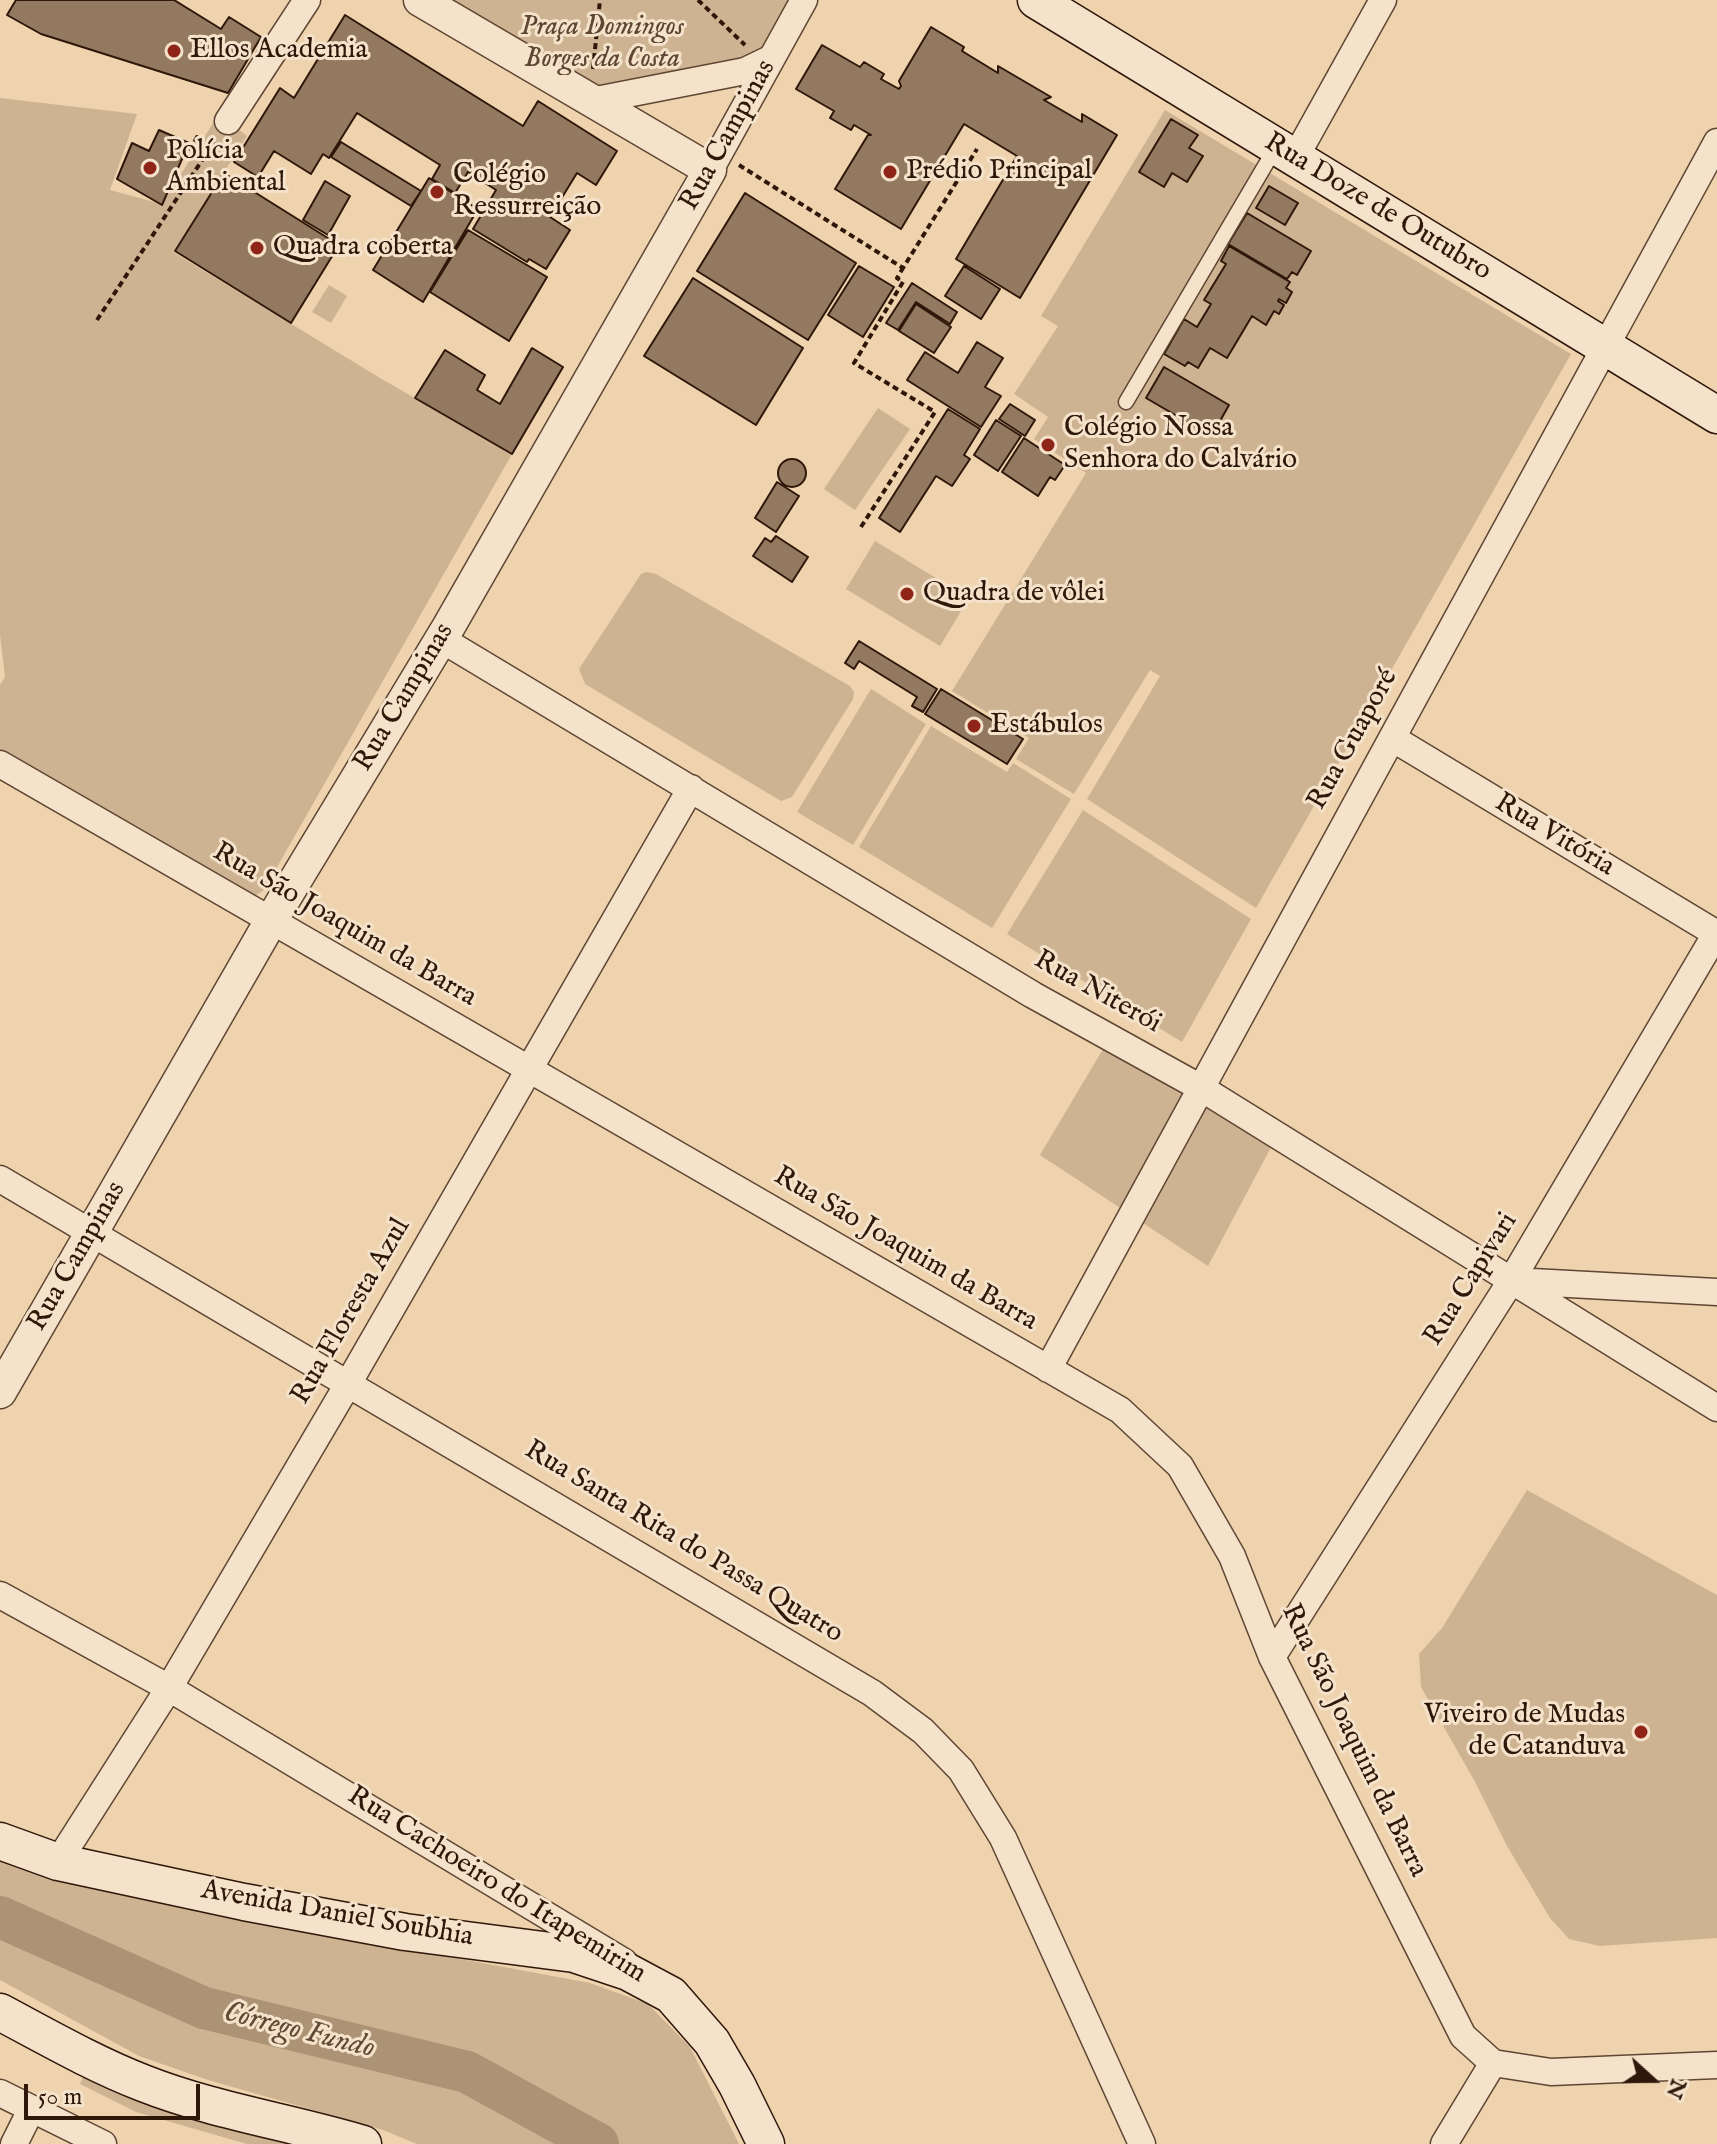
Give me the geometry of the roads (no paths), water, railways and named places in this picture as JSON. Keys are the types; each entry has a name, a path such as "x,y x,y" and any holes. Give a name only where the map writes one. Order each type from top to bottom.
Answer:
{"main road":[{"name":"Rua Doze de Outubro","path":"1036,0 1717,415"},
{"name":"Avenida Daniel Soubhia","path":"0,1841 58,1862 390,1929 574,1954 628,1972 671,1995"},
{"name":"Rua Cachoeiro do Itapemirim","path":"671,1995 712,2042 766,2144"},
{"path":"0,2012 143,2083 228,2110 318,2130 363,2144"}],"street":[{"path":"228,121 307,0"},
{"path":"420,0 715,162"},
{"name":"Rua Campinas","path":"0,1392 272,919 441,639 715,162 764,56 804,0"},
{"path":"1286,152 1383,0"},
{"path":"591,92 731,75 745,71 764,56"},
{"name":"Rua Guaporé","path":"1048,1369 1717,142"},
{"name":"Rua Niterói","path":"441,639 1033,995 1201,1088 1717,1408"},
{"name":"Rua Vitória","path":"1392,738 1717,933"},
{"name":"Rua São Joaquim da Barra","path":"0,764 1120,1410 1180,1466 1232,1556 1272,1657 1463,2036 1493,2063"},
{"name":"Rua Floresta Azul","path":"58,1862 169,1688 691,788"},
{"name":"Rua Capivari","path":"1272,1657 1511,1281 1717,933"},
{"name":"Rua Santa Rita do Passa Quatro","path":"0,1179 860,1685 923,1731 961,1770 1003,1838 1142,2144"},
{"path":"1511,1281 1717,1292"},
{"name":"Rua Cachoeiro do Itapemirim","path":"0,1595 169,1688 607,1949 671,1995"},
{"path":"1444,2144 1493,2063 1551,2072 1717,2065"},
{"path":"0,2093 103,2144"},
{"path":"14,2144 31,2110"}],"lane":[{"path":"1126,402 1286,152"}],"waterway":[{"name":"Córrego Fundo","path":"0,1917 204,2008 467,2072 598,2144"}],"place":[{"name":"Ellos Academia","path":"174,51"},
{"name":"Polícia Ambiental","path":"150,168"},
{"name":"Prédio Principal","path":"890,172"},
{"name":"Colégio Ressurreição","path":"437,192"},
{"name":"Quadra coberta","path":"257,248"},
{"name":"Colégio Nossa Senhora do Calvário","path":"1048,445"},
{"name":"Quadra de vôlei","path":"907,594"},
{"name":"Estábulos","path":"974,726"},
{"name":"Viveiro de Mudas de Catanduva","path":"1641,1732"}],"park label":[{"name":"Praça Domingos Borges da Costa","path":"602,44"}]}
